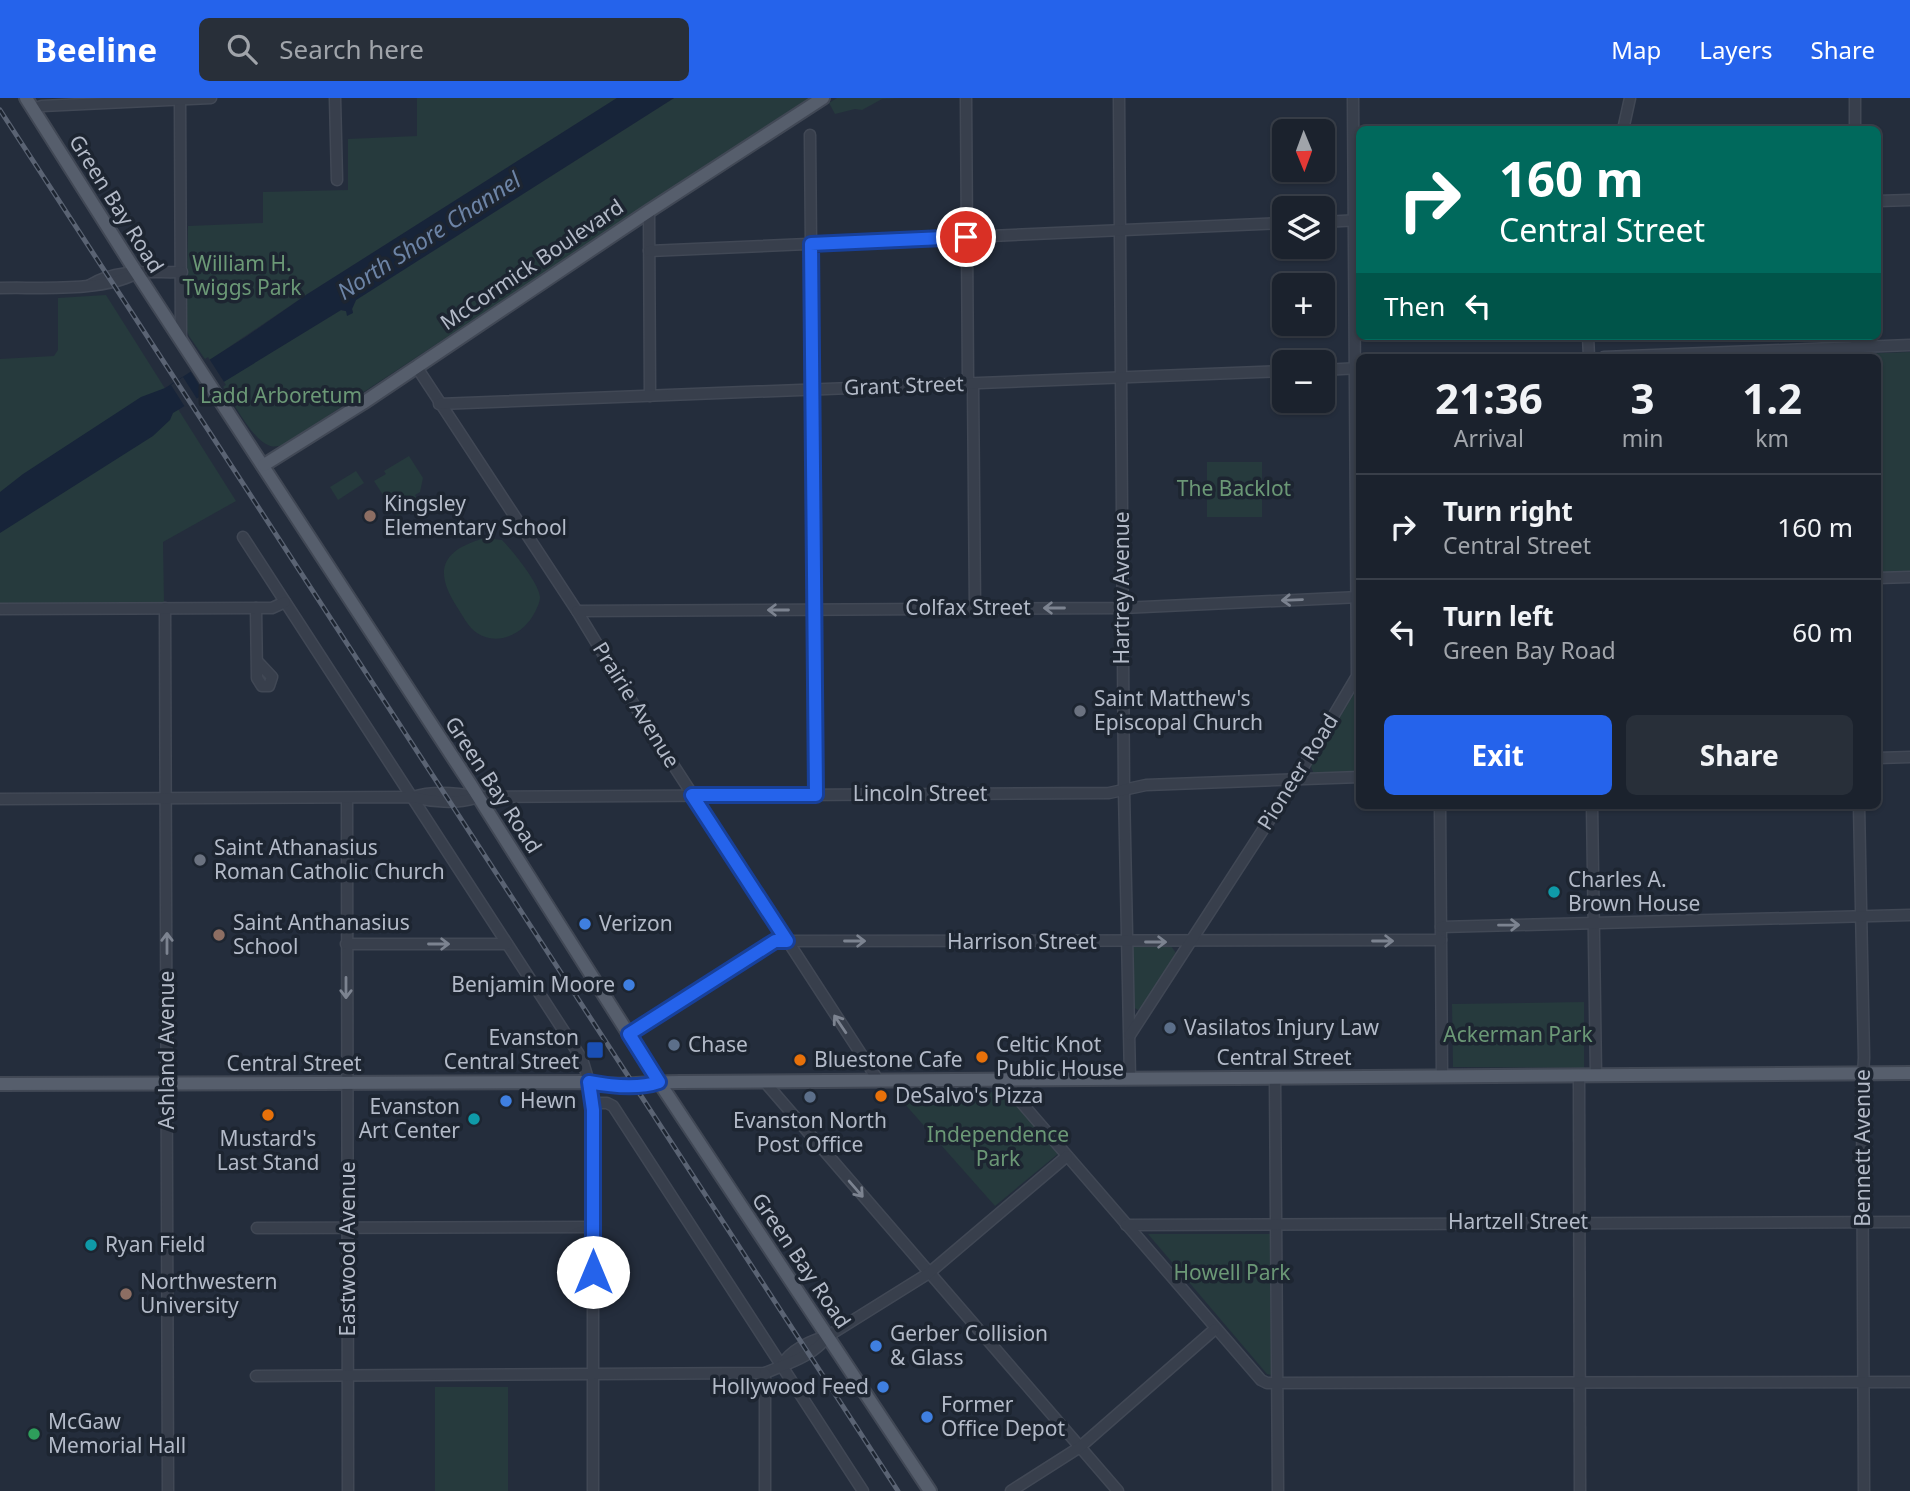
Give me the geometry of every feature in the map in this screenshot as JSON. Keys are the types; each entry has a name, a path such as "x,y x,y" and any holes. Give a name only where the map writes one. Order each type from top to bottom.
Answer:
{"main road":[{"name":"McCormick Boulevard","path":"264,465 363,403 823,98"},
{"name":"Green Bay Road","path":"36,103 137,273 479,797 659,1082 930,1491"},
{"name":"Central Street","path":"0,1084 589,1082 602,1078 647,1078 659,1082 1910,1073"}],"street":[{"path":"36,103 211,98"},
{"path":"335,98 337,180"},
{"path":"966,98 966,237 975,608"},
{"name":"Hartrey Avenue","path":"1119,98 1124,790 1130,1079"},
{"name":"Pioneer Road","path":"1353,98 1356,190"},
{"path":"1624,126 1630,98"},
{"path":"1855,98 1855,126"},
{"path":"180,99 181,340"},
{"path":"810,135 816,795"},
{"path":"1881,201 1910,200"},
{"path":"649,211 650,396"},
{"path":"1335,221 1356,220"},
{"path":"649,251 1272,224"},
{"path":"0,288 90,285 124,272 182,272"},
{"path":"1651,354 1856,341 1910,345"},
{"name":"Prairie Avenue","path":"416,366 878,1080"},
{"path":"1335,370 1356,369"},
{"name":"Grant Street","path":"439,404 1272,371"},
{"path":"243,537 582,1059 593,1103 593,1491"},
{"path":"1881,578 1910,577"},
{"name":"Colfax Street","path":"577,611 1122,608 1356,597"},
{"path":"0,609 272,608 285,602"},
{"name":"Ashland Avenue","path":"164,608 169,1491"},
{"path":"256,608 257,661"},
{"name":"Pioneer Road","path":"1130,1035 1356,681"},
{"path":"1881,758 1910,757"},
{"name":"Lincoln Street","path":"0,799 413,797 467,801 479,797 1109,793 1146,785 1356,777"},
{"name":"Eastwood Avenue","path":"346,798 348,1491"},
{"path":"1440,809 1442,1076"},
{"path":"1592,809 1596,1075"},
{"name":"Bennett Avenue","path":"1859,809 1864,1491"},
{"path":"1441,927 1910,915"},
{"name":"Harrison Street","path":"629,1034 775,941 1441,940"},
{"path":"346,944 507,944"},
{"path":"1579,1075 1580,1491"},
{"path":"1275,1077 1278,1491"},
{"path":"1002,1079 1214,1329 1261,1380 1276,1384 1910,1382"},
{"path":"764,1081 1118,1491"},
{"path":"593,1103 613,1106 863,1491"},
{"path":"256,1376 765,1373 791,1364 821,1346 828,1336 929,1273 1067,1156"},
{"name":"Hartzell Street","path":"1126,1225 1910,1222"},
{"path":"257,1228 593,1227"},
{"path":"1011,1491 1080,1447 1214,1329"},
{"path":"765,1373 765,1491"}],"green space":[{"name":"William H. Twiggs Park","path":"417,98 617,98 306,295 207,362 186,328 188,226 263,223 263,192 348,190 348,139 417,136"},
{"name":"Ladd Arboretum","path":"674,98 809,98 285,444 274,447 255,435 221,383 341,310 353,313 356,300"},
{"path":"837,98 903,98 882,99 862,110 835,114 829,103"},
{"path":"106,295 236,501 163,542 164,604 0,605 0,359 54,356 58,350 58,298"},
{"path":"1910,352 1910,573 1881,574 1881,354 1859,354"},
{"path":"409,456 423,478 420,492 415,495 420,503 397,517 374,481 386,474 384,471"},
{"name":"The Backlot","path":"1207,462 1262,462 1262,517 1207,517"},
{"path":"356,471 364,483 338,500 330,487"},
{"path":"485,538 502,540 530,575 540,597 535,612 525,626 502,638 485,637 474,631 457,607 445,582 446,563 451,555 470,543"},
{"path":"1356,690 1356,772 1318,774 1313,772 1311,766"},
{"path":"1135,946 1171,946 1176,953 1145,1006 1138,1010 1133,1007 1130,950"},
{"name":"Ackerman Park","path":"1584,1002 1584,1068 1453,1067 1452,1004"},
{"name":"Independence Park","path":"1004,1092 1059,1153 995,1206 895,1093"},
{"name":"Howell Park","path":"1148,1234 1271,1234 1271,1375 1267,1374"},
{"path":"435,1387 508,1387 508,1491 435,1491"}],"water":[{"name":"North Shore Channel","path":"617,98 674,98 356,300 353,313 347,316 346,311 341,310 173,413 170,420 153,436 0,533 0,492 23,474 141,397 165,388 306,295"}],"pier":[{"path":"208,357 226,385 206,396 189,369"},
{"path":"183,377 197,399 185,407 171,385"}],"railway":[{"path":"0,110 898,1491"}],"place":[{"name":"Kingsley Elementary School","path":"370,516"},
{"name":"Saint Matthew's Episcopal Church","path":"1080,711"},
{"name":"Saint Athanasius Roman Catholic Church","path":"200,860"},
{"name":"Charles A. Brown House","path":"1554,892"},
{"name":"Verizon","path":"585,924"},
{"name":"Saint Anthanasius School","path":"219,935"},
{"name":"Benjamin Moore","path":"629,985"},
{"name":"Vasilatos Injury Law","path":"1170,1028"},
{"name":"Chase","path":"674,1045"},
{"name":"Evanston Central Street","path":"595,1050"},
{"name":"Celtic Knot Public House","path":"982,1057"},
{"name":"Bluestone Cafe","path":"800,1060"},
{"name":"DeSalvo's Pizza","path":"881,1096"},
{"name":"Evanston North Post Office","path":"810,1097"},
{"name":"Hewn","path":"506,1101"},
{"name":"Mustard's Last Stand","path":"268,1115"},
{"name":"Evanston Art Center","path":"474,1119"},
{"name":"Ryan Field","path":"91,1245"},
{"name":"Northwestern University","path":"126,1294"},
{"name":"Gerber Collision & Glass","path":"876,1346"},
{"name":"Hollywood Feed","path":"883,1387"},
{"name":"Former Office Depot","path":"927,1417"},
{"name":"McGaw Memorial Hall","path":"34,1434"}],"route":[{"path":"593,1272 593,1110 589,1082 603,1085 650,1085 659,1082 629,1034 775,941 787,941 692,795 816,795 811,244 966,237"}]}
